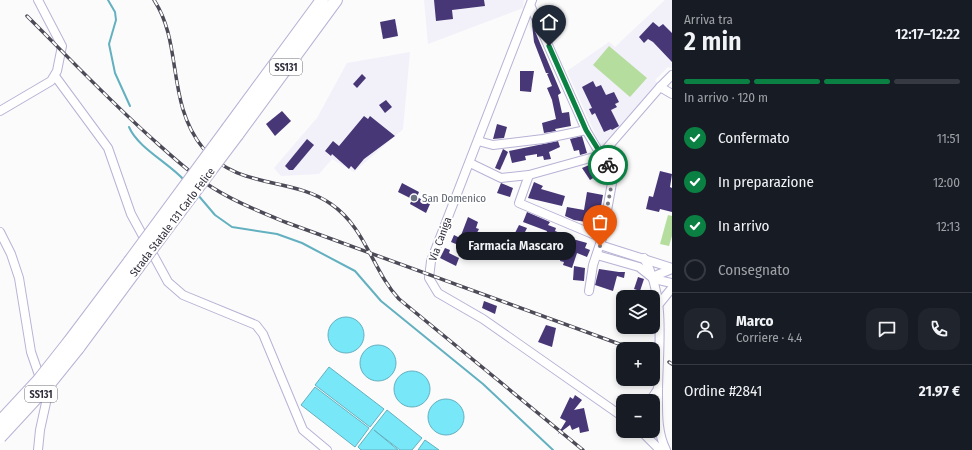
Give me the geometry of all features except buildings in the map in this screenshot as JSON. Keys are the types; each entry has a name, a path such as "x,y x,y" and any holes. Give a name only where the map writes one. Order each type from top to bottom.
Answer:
{"highway":[{"name":"Strada Statale 131 Carlo Felice","path":"0,437 49,384 74,345 232,131 322,0"},
{"name":"Strada Statale 131 Carlo Felice","path":"232,131 336,0"},
{"name":"Strada Statale 131 Carlo Felice","path":"0,422 74,345"}],"street":[{"path":"0,111 51,81 56,76 62,46 38,0"},
{"path":"532,3 586,130 610,171 612,182 601,242 593,265 588,292"},
{"name":"Via Caniga","path":"532,3 431,261 429,274 433,286 438,292 483,318 616,412"},
{"path":"470,163 501,178 529,175 602,155 672,75"},
{"path":"56,76 108,148 131,214 168,282 183,295 256,325 263,334 303,430 327,450"},
{"path":"660,87 672,94"},
{"path":"478,141 493,145 543,139 586,130"},
{"path":"529,175 519,203 601,242 672,269"},
{"path":"0,232 11,254 19,278 31,352 47,398 40,430 38,450"},
{"path":"597,255 639,267 654,279 672,283"},
{"path":"644,258 654,279 656,290"},
{"path":"654,279 657,275 672,269"},
{"path":"660,303 672,288"},
{"path":"658,394 659,334"},
{"path":"655,394 658,389"},
{"path":"603,403 616,408"},
{"path":"660,431 666,450"},
{"path":"648,438 660,450"}],"shaded area":[{"path":"424,0 524,0 523,8 428,44"},
{"path":"665,0 672,0 672,68 668,67 655,80 658,83 602,149 567,71 609,42 615,47"},
{"path":"410,52 403,129 354,172 332,159 319,174 281,176 274,168 317,118 347,63"}],"green space":[{"path":"609,46 647,78 630,97 593,65"},
{"path":"668,215 672,216 672,236 669,246 660,244"}],"water":[{"path":"350,317 359,322 363,328 363,342 359,348 350,353 342,353 333,348 329,342 328,331 333,322 339,318"},
{"path":"382,345 391,350 395,356 395,370 391,376 382,381 374,381 365,376 361,370 360,359 365,350 371,346"},
{"path":"329,367 384,409 370,427 315,385"},
{"path":"416,371 425,376 429,382 429,396 425,402 416,407 408,407 399,402 395,396 394,385 399,376 405,372"},
{"path":"315,387 369,428 355,447 301,405"},
{"path":"450,399 459,404 463,410 463,424 459,430 450,435 442,435 433,430 429,424 428,413 433,404 439,400"},
{"path":"387,410 422,438 412,450 400,450 374,430 398,450 361,450 358,447"},
{"path":"425,440 439,450 418,450"}],"waterway":[{"path":"108,0 115,12 116,20 109,44 115,73 130,106"},
{"path":"129,127 133,135 146,149 184,180"},
{"path":"198,195 215,215 232,227 277,234 302,243 355,271 381,301 483,384 553,450"}],"railway":[{"path":"154,0 163,17 169,35 179,93 184,112 191,131 203,148 217,161 232,171 248,177 299,189 315,195 331,204 353,225 390,288 399,299 583,450"},
{"path":"27,16 132,121 189,171 223,194 285,222 616,343"}],"way so far":[{"path":"600,246 612,182 608,165"}],"place":[{"name":"San Domenico","path":"414,198"},
{"name":"Farmacia Mascaro","path":"600,246"}],"route":[{"path":"549,46 586,130 608,165"}]}
